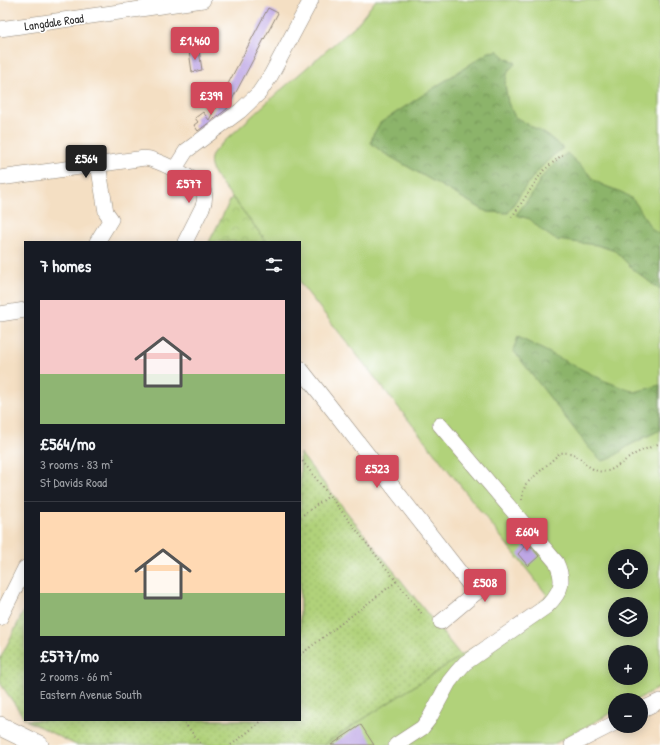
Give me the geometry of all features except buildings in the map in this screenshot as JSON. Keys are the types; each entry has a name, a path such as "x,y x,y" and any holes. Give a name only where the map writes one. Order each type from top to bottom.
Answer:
{"main road":[{"path":"0,726 39,745"}],"street":[{"name":"Langdale Road","path":"0,29 203,0"},
{"path":"174,170 186,151 252,100 271,75 310,0"},
{"path":"0,178 144,158 154,160 200,184 204,190 205,195 203,206 186,241"},
{"path":"97,241 111,219 106,212 98,164"},
{"path":"0,314 24,310"},
{"path":"301,369 476,593 441,622"},
{"path":"396,745 422,728 429,719 456,672 465,663 547,606 556,597 562,580 560,570 556,562 440,425"},
{"path":"0,618 24,570"},
{"path":"648,707 660,701"},
{"path":"572,745 608,727"}],"path":[{"path":"512,218 544,171 563,154"},
{"path":"522,503 523,492 526,484 560,453 575,454 591,468 600,471 607,471 613,470 629,457 660,443"},
{"path":"301,459 422,614"},
{"path":"301,516 330,496"},
{"path":"301,654 397,581"},
{"path":"183,721 202,745"},
{"path":"231,745 261,721"}],"green space":[{"path":"376,0 660,0 660,687 648,694 608,693 608,715 552,745 323,745 536,607 547,595 301,284 301,241 266,241 214,174 210,161 216,149 357,24"},
{"path":"498,51 506,58 516,63 508,71 505,84 508,103 515,117 547,135 563,148 539,170 508,213 487,212 382,152 371,143 373,135 380,123 489,52"},
{"path":"567,153 600,184 623,193 632,199 652,229 660,234 660,290 633,269 615,251 597,245 556,240 540,229 530,219 516,215 530,197 542,177"},
{"path":"232,197 266,241 210,241"},
{"path":"518,337 605,381 635,392 660,385 660,430 628,446 612,458 602,461 589,448 513,350"},
{"path":"301,454 461,656 323,745 76,745 28,721 301,721"},
{"path":"24,611 24,718 0,683 0,659"}]}
